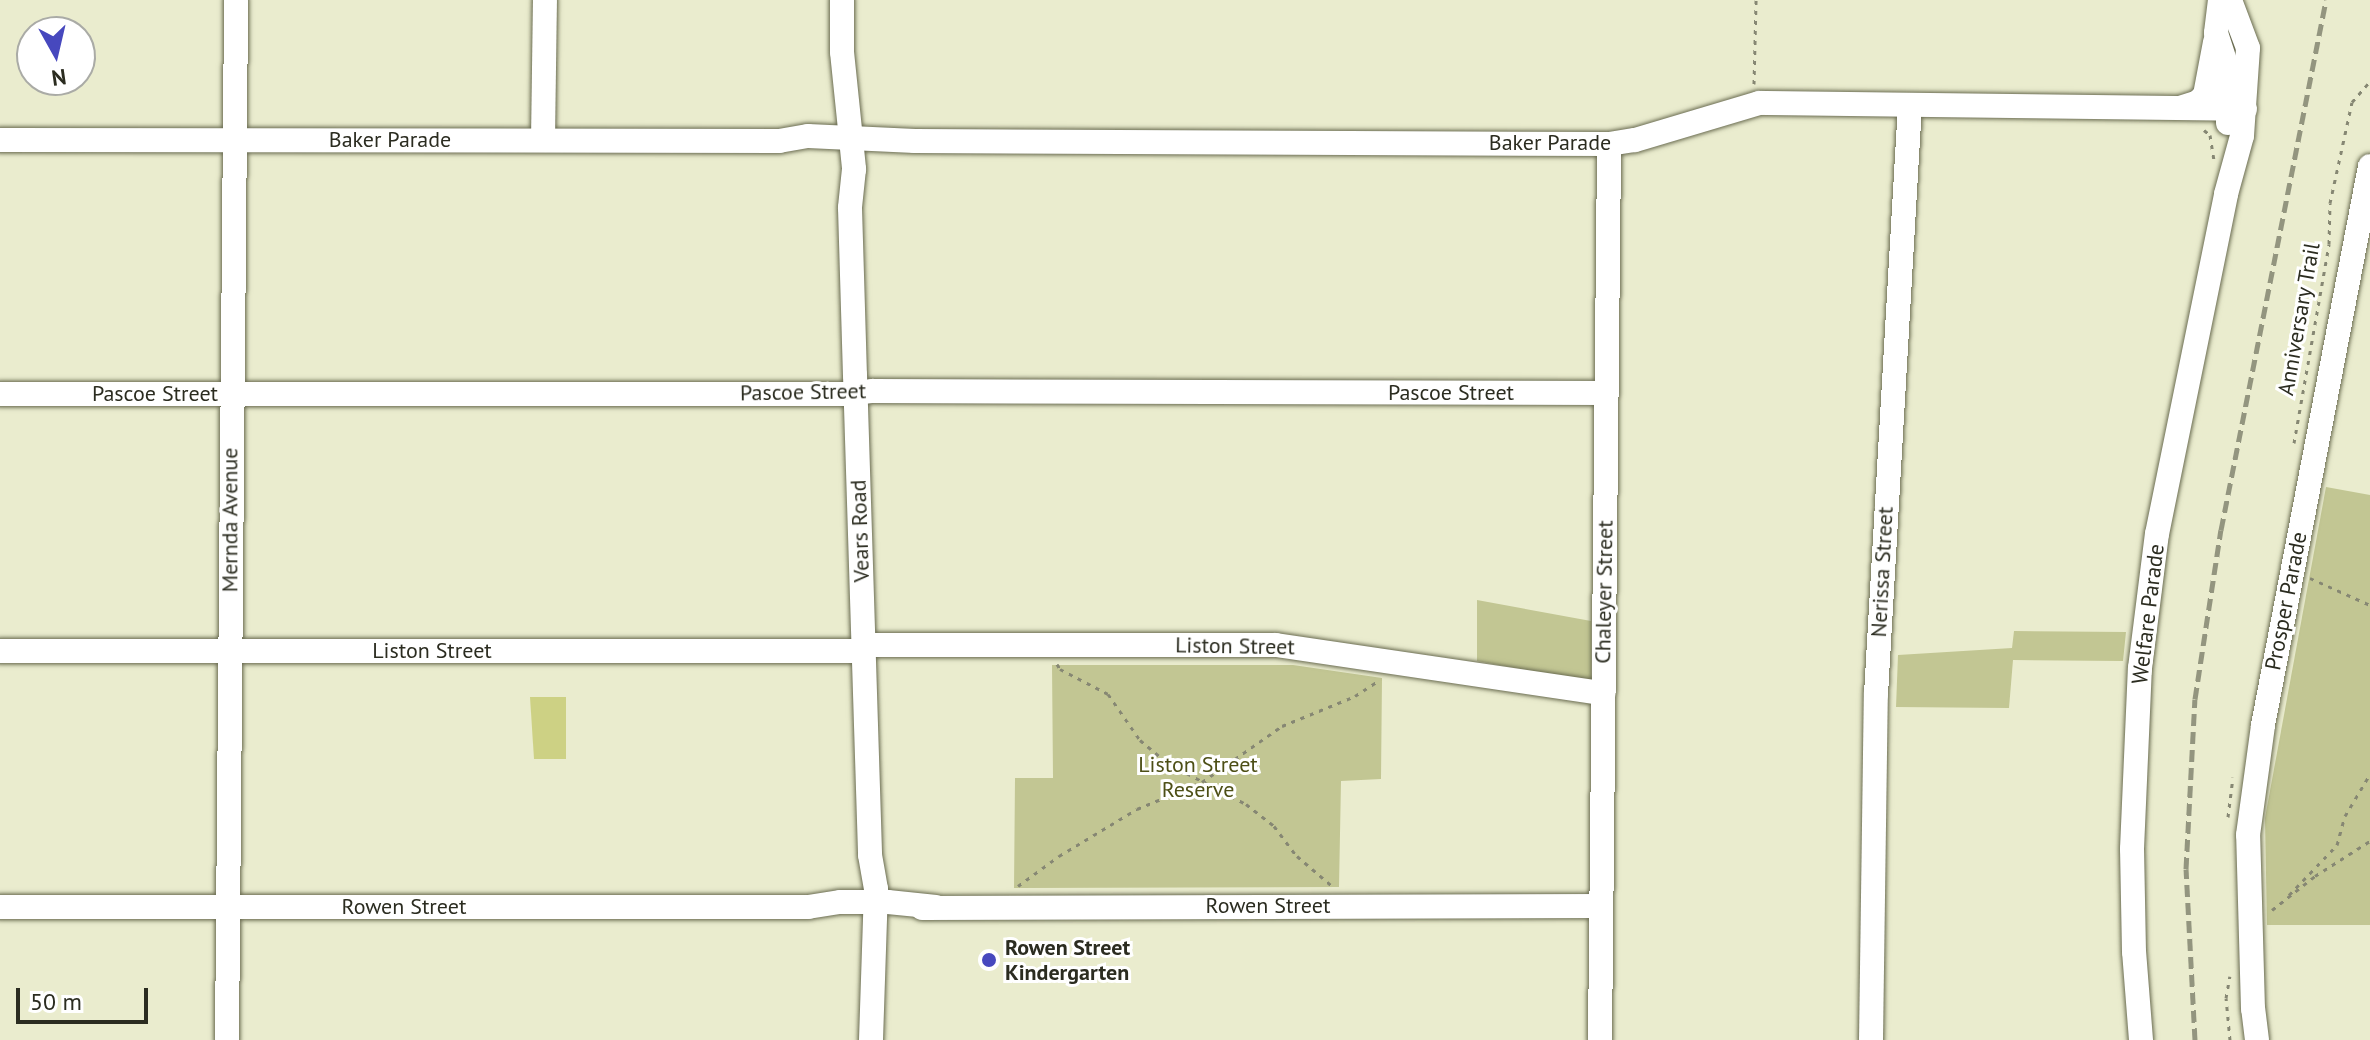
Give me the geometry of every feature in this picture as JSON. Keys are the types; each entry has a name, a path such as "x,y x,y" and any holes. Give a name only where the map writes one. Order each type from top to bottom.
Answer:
{"street":[{"name":"Mernda Avenue","path":"227,1040 230,394 236,0"},
{"path":"543,140 545,0"},
{"name":"Vears Road","path":"842,0 844,141 854,185 850,208 870,855 871,1040"},
{"name":"Welfare Parade","path":"2141,1040 2134,952 2132,849 2143,633 2157,534 2226,194 2238,155 2236,109 2228,69 2216,33 2220,0"},
{"name":"Welfare Parade","path":"2230,0 2248,48 2236,109"},
{"path":"2178,109 2198,102 2205,95 2216,33"},
{"name":"Baker Parade","path":"0,140 1609,144 1635,140 1752,104 2236,109"},
{"name":"Nerissa Street","path":"1871,1040 1876,694 1910,105"},
{"name":"Chaleyer Street","path":"1600,1040 1609,144"},
{"name":"Prosper Parade","path":"2257,1040 2250,938 2248,835 2263,725 2370,166"},
{"name":"Pascoe Street","path":"0,394 1606,393"},
{"name":"Liston Street","path":"0,651 1276,645 1603,693"},
{"name":"Rowen Street","path":"0,907 1601,906"}],"path":[{"path":"1754,86 1756,0"},
{"name":"Anniversary Trail","path":"2293,451 2329,244 2330,203 2352,102 2370,81"},
{"path":"2291,573 2320,581 2370,605"},
{"path":"1057,663 1060,669 1108,694 1140,740 1180,772 1246,804 1274,826 1292,850 1333,889 1319,889"},
{"path":"1032,890 1017,890 1059,856 1137,809 1202,782 1282,726 1363,691 1380,676"},
{"path":"2281,903 2337,845 2345,816 2370,774"},
{"path":"2250,938 2266,915 2315,876 2370,841"}],"green space":[{"path":"2326,487 2370,495 2370,925 2267,925 2265,818"},
{"path":"1477,600 1591,621 1591,682 1477,661"},
{"path":"2014,631 2126,632 2123,661 2013,660 2009,708 1896,707 1898,655 2012,648"},
{"name":"Liston Street Reserve","path":"1052,665 1293,665 1382,678 1381,779 1341,781 1339,887 1014,888 1015,778 1053,778"}],"building":[{"path":"530,697 566,697 566,759 534,759"}],"railway":[{"path":"2195,1040 2186,869 2195,699 2221,530 2326,0"}],"place":[{"name":"Rowen Street Kindergarten","path":"989,960"}]}
